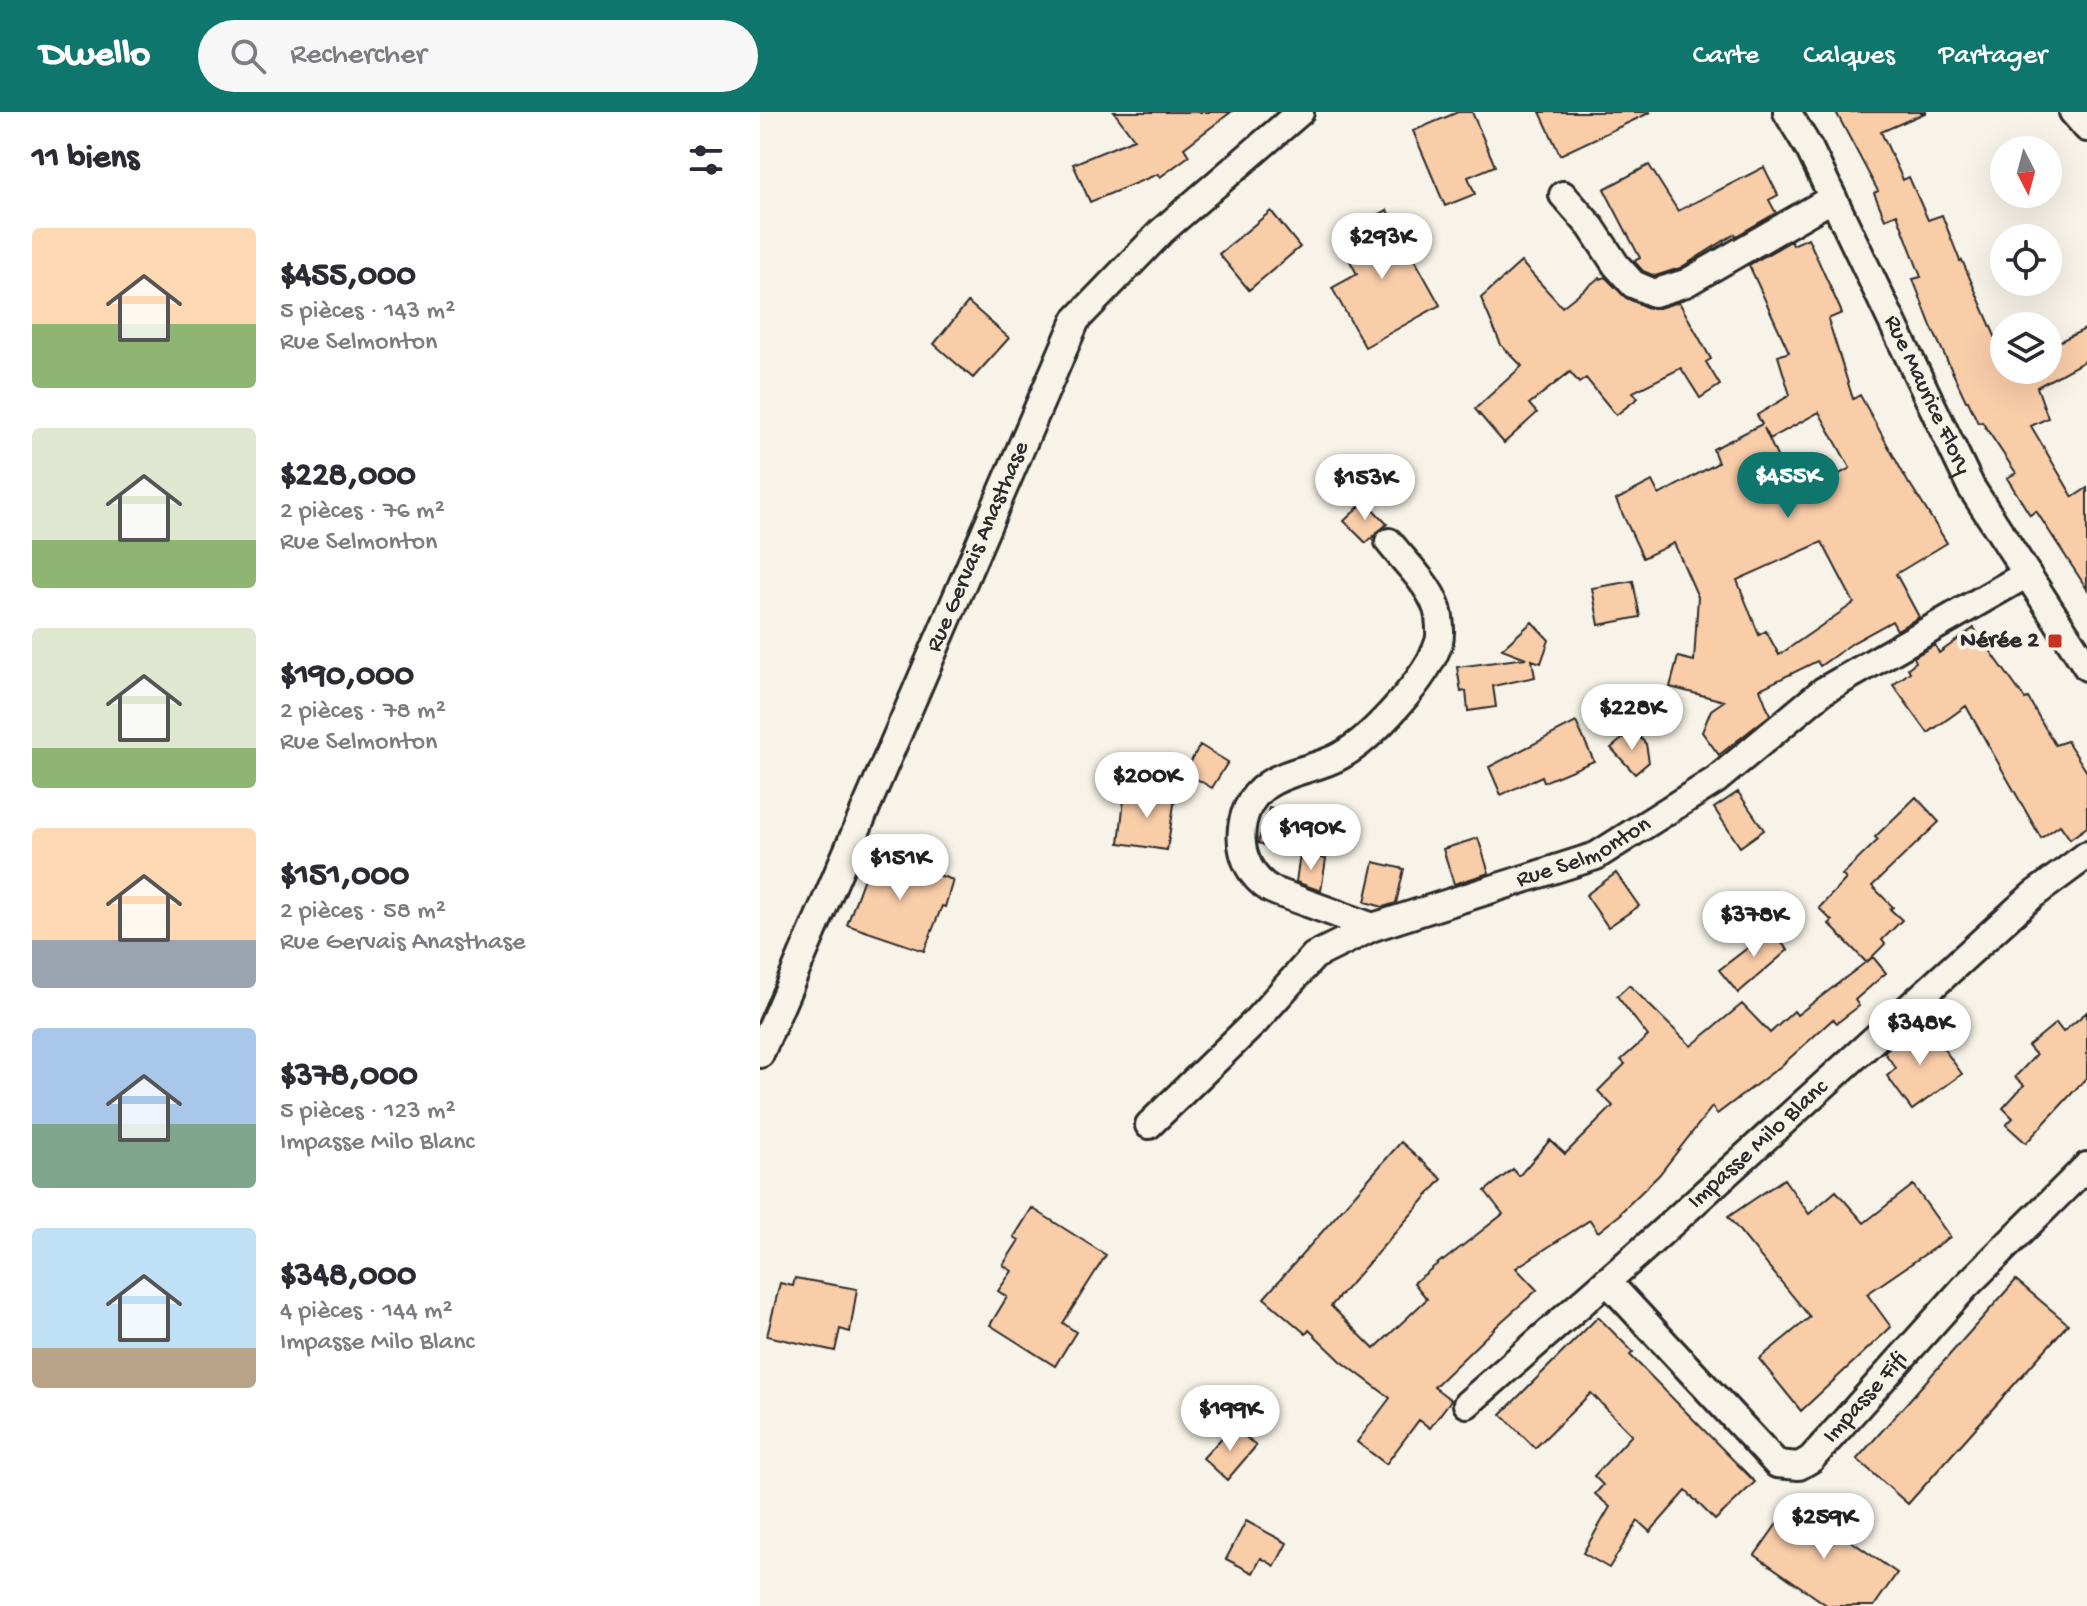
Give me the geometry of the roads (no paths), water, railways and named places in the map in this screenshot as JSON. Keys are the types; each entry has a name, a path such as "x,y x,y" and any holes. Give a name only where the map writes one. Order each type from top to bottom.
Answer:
{"street":[{"name":"Rue Maurice Flory","path":"1787,112 1810,150 1971,487 2087,667"},
{"path":"2073,112 2087,128"},
{"name":"Rue Gervais Anasthase","path":"763,1037 1076,320 1162,231 1297,113"},
{"path":"1563,195 1633,284 1654,293 1686,283 1833,198"},
{"path":"1373,927 1270,889 1252,875 1243,855 1241,830 1248,806 1264,787 1285,775 1339,757 1370,735 1429,664 1440,639 1439,614 1430,592 1389,542"},
{"name":"Rue Selmonton","path":"1149,1125 1255,1022 1314,956 1373,927 1596,856 1716,780 1823,691 2027,574"},
{"name":"Impasse Milo Blanc","path":"1467,1404 2033,895 2087,855"},
{"name":"Impasse Fifi","path":"1607,1281 1777,1464 1799,1466 1811,1459 1983,1268 2087,1166"}],"place":[{"name":"Nérée 2","path":"2055,641"}]}
